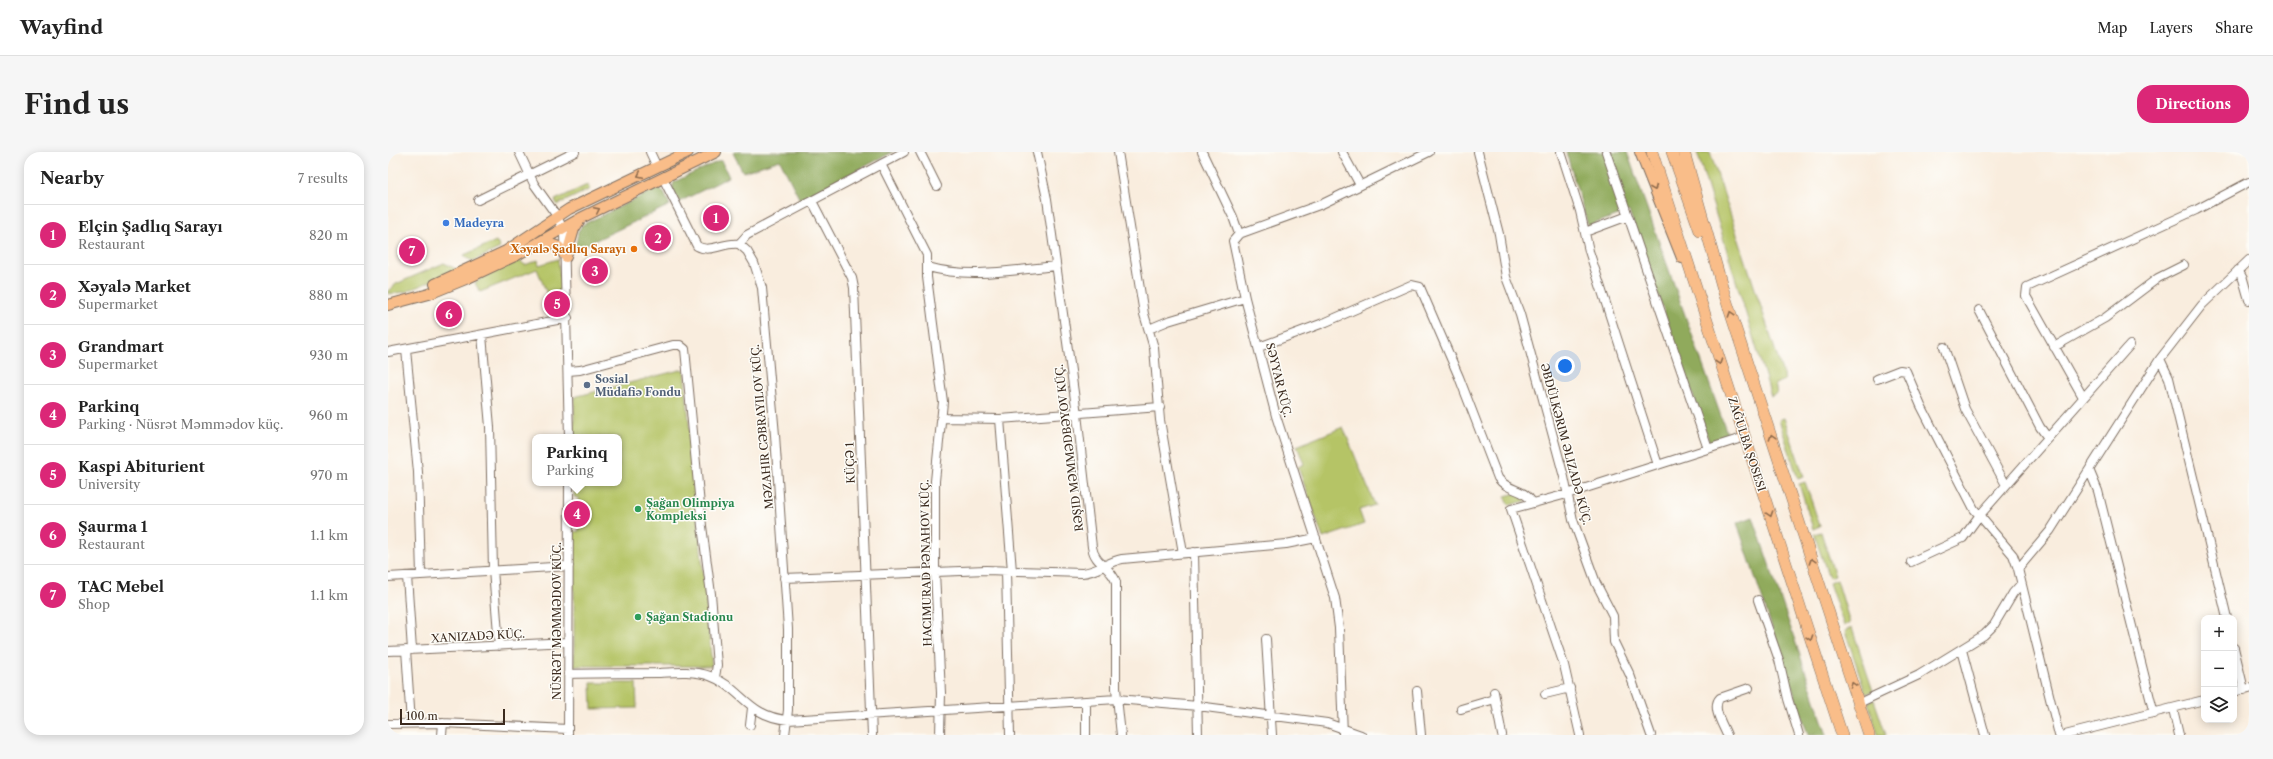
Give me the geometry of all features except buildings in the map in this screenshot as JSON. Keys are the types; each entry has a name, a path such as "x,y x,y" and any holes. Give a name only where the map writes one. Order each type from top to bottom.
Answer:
{"highway":[{"name":"ZAĞULBA ŞOSESI","path":"1652,152 1698,299 1745,437 1842,735"},
{"path":"1672,152 1695,220 1724,293"},
{"path":"1684,152 1724,293 1869,735"}],"main road":[{"path":"388,298 422,290 466,272 506,251 557,216 688,152"},
{"path":"388,305 414,300 458,283 542,241 581,218 716,152"},
{"path":"1640,152 1698,299"},
{"path":"566,257 574,229 581,218"},
{"path":"542,241 559,247 566,257"}],"street":[{"path":"519,152 530,174 563,228 566,257 568,318 569,434"},
{"path":"478,200 575,152"},
{"path":"650,152 658,167"},
{"path":"739,244 747,235 904,152"},
{"path":"920,152 937,186"},
{"name":"RƏŞID MƏMMƏDBƏYOV KÜÇ.","path":"1037,152 1044,185 1077,414 1092,547 1096,560 1114,576 1116,582 1117,699 1121,735"},
{"path":"1118,152 1139,288 1156,357 1160,407 1183,554"},
{"path":"1202,152 1233,216 1239,234 1322,204 1429,152"},
{"path":"1342,152 1360,185"},
{"name":"ƏBDÜLKƏRIM ƏLIZADƏ KÜÇ.","path":"1478,152 1499,234 1506,277 1520,314 1573,520 1596,583 1613,616 1613,635 1617,650 1627,668 1651,735"},
{"path":"1561,152 1585,232 1589,251 1658,465"},
{"path":"1606,152 1708,449"},
{"path":"881,164 927,255 928,267 926,278 943,402 943,418 935,468 935,572 941,693 940,735"},
{"path":"663,178 697,246 706,249 729,244 739,244 747,251 754,264 762,288 789,657 788,720 785,735"},
{"path":"2083,397 2026,296 2027,287 2196,210 2249,182"},
{"name":"KÜÇƏ 1","path":"812,201 854,283 864,575 872,735"},
{"path":"1585,232 1628,216"},
{"name":"SƏYYAR KÜÇ.","path":"1239,234 1235,236 1233,245 1245,298 1283,439 1316,538 1338,613 1343,731"},
{"path":"2018,570 2050,531 2090,472 2133,399 2160,359 2202,305 2249,260"},
{"path":"2054,347 2105,318 2158,278 2184,265"},
{"path":"928,267 941,271 976,273 1056,266"},
{"path":"2238,270 2243,279 2249,300"},
{"path":"1259,347 1326,322 1411,285 1420,287 1498,478 1506,486 1526,494 1533,503"},
{"path":"1149,329 1168,321 1245,298"},
{"path":"1979,310 2040,427 2048,438"},
{"path":"388,352 406,350 568,318"},
{"path":"482,335 490,427 493,570 499,646"},
{"path":"568,372 673,345 680,345 685,349 702,526 711,594 717,665 715,678"},
{"path":"1911,562 1962,538 1979,516 2130,345"},
{"path":"1944,347 1965,409 2006,485"},
{"path":"406,350 418,472 421,575"},
{"path":"2160,359 2169,378 2226,615"},
{"path":"1876,379 1900,370 1906,371 1953,472 1979,516 2013,555 2059,735"},
{"path":"943,418 1000,419 1160,407"},
{"path":"1000,419 1009,571 1010,735"},
{"path":"1580,735 1570,688 1559,649 1511,509 1567,494 1745,437"},
{"path":"2090,472 2098,491 2154,714"},
{"name":"NÜSRƏT MƏMMƏDOV KÜÇ.","path":"568,732 569,486"},
{"path":"784,578 935,572 1009,571 1082,573 1092,572 1114,560 1286,544 1316,538"},
{"path":"1194,552 1198,735"},
{"path":"388,577 569,566"},
{"path":"406,576 411,723"},
{"path":"1858,703 1919,675 1962,650 1989,631 2013,593 2021,584"},
{"path":"1758,600 1779,660 1799,735"},
{"path":"1266,639 1272,735"},
{"path":"388,651 568,642"},
{"path":"1962,650 1985,735"},
{"path":"2235,651 2246,689"},
{"path":"568,674 698,673 715,678 752,708 769,718 788,720 1117,699 1198,706 1327,722 1343,731 1361,735"},
{"path":"1545,694 1570,688"},
{"path":"1727,735 1716,707 1717,701 1720,698 1749,688"},
{"path":"1416,691 1420,735"},
{"path":"1461,709 1495,695 1502,735"},
{"path":"1086,701 1086,735"},
{"path":"2065,735 2154,714 2201,701"},
{"path":"750,725 752,708"},
{"path":"2173,709 2179,735"},
{"path":"442,735 443,723"},
{"path":"388,724 443,723 502,726 568,732"},
{"path":"502,726 502,735"}],"green space":[{"path":"893,152 800,200 780,160 743,172 733,153"},
{"path":"1566,152 1627,152 1728,436 1710,444 1629,211 1588,226"},
{"path":"1697,152 1710,152 1785,380 1775,384 1777,393 1771,396"},
{"path":"721,160 729,177 679,202 672,189 674,182"},
{"path":"587,185 590,189 557,205 555,200"},
{"path":"658,188 663,191 670,205 575,250 578,232 582,225"},
{"path":"496,241 500,248 473,261 466,258 464,255"},
{"path":"514,256 525,265 538,260 539,265 558,259 562,293 547,294 537,269 480,292 475,283"},
{"path":"444,263 458,270 405,292 388,294 388,291 396,284"},
{"name":"Şağan Olimpiya Kompleksi","path":"684,369 712,666 574,666 574,532 579,531 579,498 574,497 574,486 622,486 622,434 574,434 574,397"},
{"path":"1784,418 1804,477 1798,479 1779,420"},
{"path":"1343,427 1375,505 1359,510 1364,524 1323,538 1298,467 1304,464 1297,446"},
{"path":"1805,482 1820,526 1813,529 1799,484"},
{"path":"1516,493 1525,497 1526,501 1509,505 1505,496"},
{"path":"1753,517 1827,735 1808,735 1737,523"},
{"path":"1821,532 1835,576 1829,578 1814,534"},
{"path":"1837,580 1850,623 1844,626 1829,583"},
{"path":"1852,628 1873,691 1866,694 1845,631"},
{"path":"591,683 636,683 637,708 592,709"},
{"path":"1874,700 1886,735 1878,735 1868,702"}],"place":[{"name":"Elçin Şadlıq Sarayı","path":"716,218"},
{"name":"Madeyra","path":"446,223"},
{"name":"Xəyalə Market","path":"658,238"},
{"name":"Xəyalə Şadlıq Sarayı","path":"634,249"},
{"name":"TAC Mebel","path":"412,251"},
{"name":"Grandmart","path":"595,271"},
{"name":"Kaspi Abiturient","path":"557,304"},
{"name":"Şaurma 1","path":"449,314"},
{"name":"Sosial Müdafiə Fondu","path":"587,385"},
{"name":"Şağan Olimpiya Kompleksi","path":"638,509"},
{"name":"Parkinq","path":"577,514"},
{"name":"Şağan Stadionu","path":"638,617"}]}
